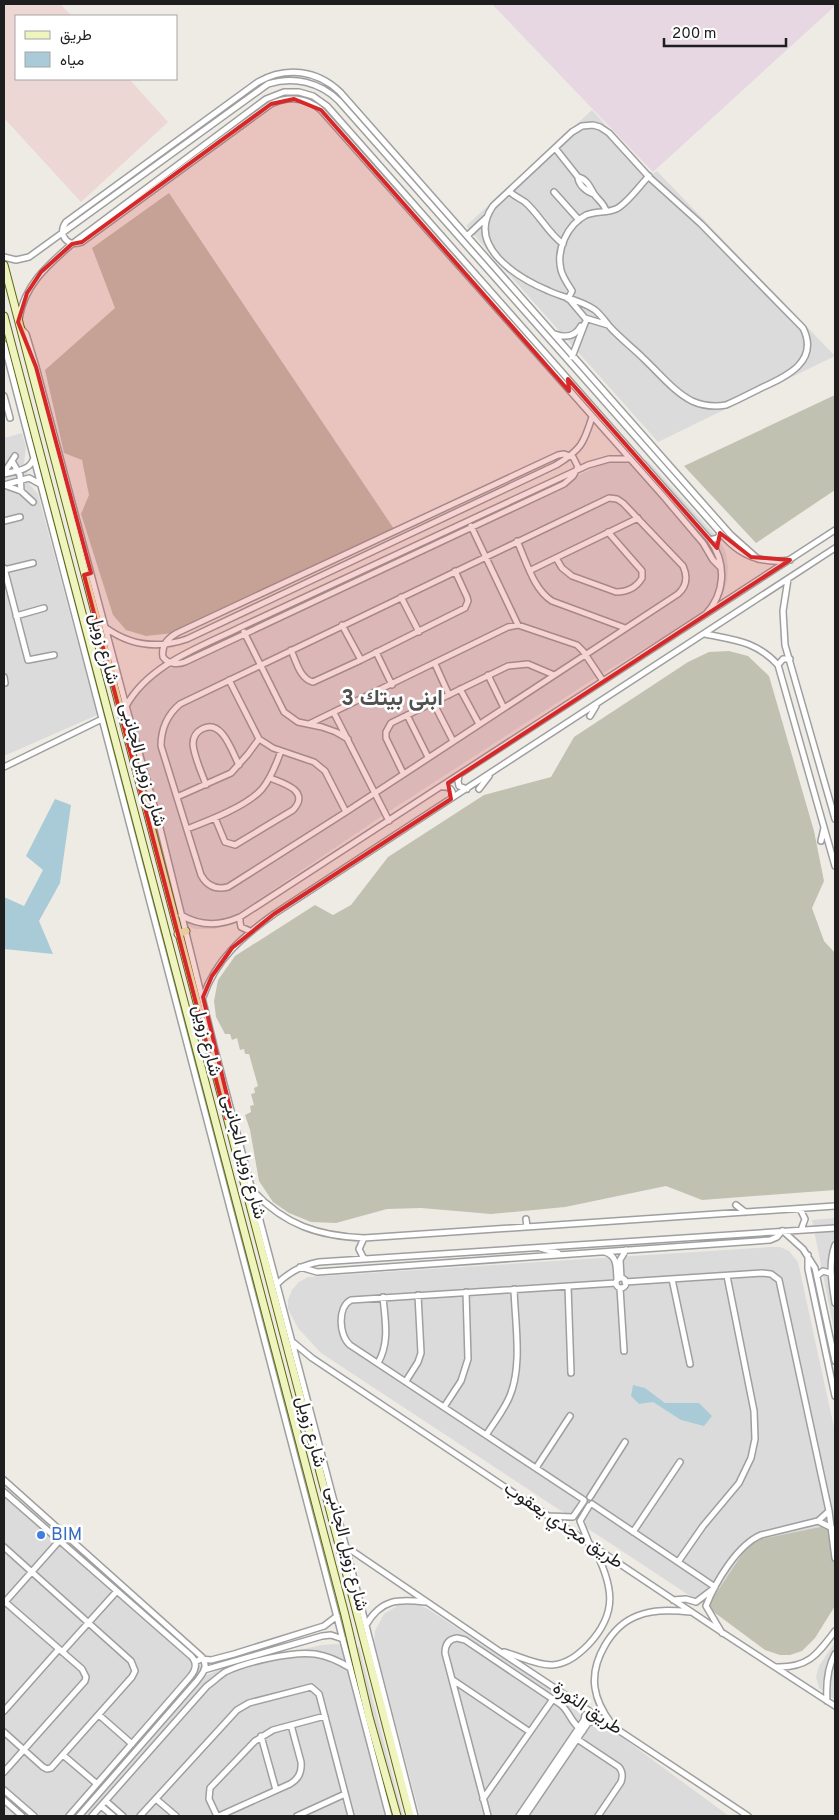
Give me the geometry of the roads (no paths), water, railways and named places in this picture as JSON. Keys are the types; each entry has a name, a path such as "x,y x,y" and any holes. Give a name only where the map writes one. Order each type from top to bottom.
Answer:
{"main road":[{"name":"شارع زويل","path":"4,265 87,575 90,600 182,933 229,1117 228,1128 245,1177 259,1238 281,1310 305,1413 333,1506 410,1816"},
{"name":"شارع زويل","path":"4,316 6,345 54,523 73,582 292,1416 313,1510 345,1616 369,1717 397,1816"},
{"path":"73,582 80,582 87,575"},
{"path":"78,601 83,598 90,600"},
{"path":"217,1133 224,1135 228,1128"},
{"path":"223,1155 228,1149 235,1152"},
{"path":"246,1242 259,1238"},
{"path":"286,1395 293,1397 297,1395 299,1390"},
{"path":"292,1416 298,1411 305,1413"},
{"path":"360,1704 369,1717"}],"street":[{"path":"72,244 66,240 62,233 66,222 248,88 269,76 286,72 314,75 336,87 733,538 758,559"},
{"path":"4,257 16,260 26,258 268,84 291,80 308,82 324,89 335,98 735,548 758,559 770,561 790,560"},
{"path":"151,188 196,150 266,99 279,93 294,91 313,96 327,106 568,379 666,495 703,543 713,560 722,568"},
{"path":"19,324 24,300 34,282 41,272 72,244 271,104 294,99 312,103 321,110 630,460 710,540 718,554 722,568 722,583 719,594 706,614"},
{"path":"238,120 249,120"},
{"path":"589,125 600,127 609,132 649,176 701,224 800,323 807,336 807,350 799,366 788,375 731,403 710,406 695,402 682,394 610,327 599,314 584,304 549,291 511,270 489,245 485,228 486,218 492,206 556,148 579,128 589,125"},
{"path":"207,128 208,133 213,138"},
{"path":"191,140 196,144 196,150"},
{"path":"556,148 578,177 579,183 602,202 606,211"},
{"path":"409,181 415,176"},
{"path":"568,299 572,291 563,276 560,262 562,244 566,236 579,220 590,214 613,210 620,206 649,176"},
{"path":"509,190 515,197 525,202 548,230 557,236 562,244"},
{"path":"554,192 579,220"},
{"path":"467,236 486,218"},
{"path":"423,225 429,220"},
{"path":"477,226 485,228"},
{"path":"557,236 566,236"},
{"path":"477,275 485,267"},
{"path":"491,291 493,285 501,285 508,282"},
{"path":"568,299 583,316 610,327"},
{"path":"568,361 573,356 580,339 583,316 580,306 584,304"},
{"path":"525,313 531,307"},
{"path":"595,321 598,319 599,314"},
{"path":"554,334 566,337 574,335 579,329 583,316"},
{"path":"574,335 580,339"},
{"name":"شارع زويل الجانبى","path":"6,345 40,484 54,523 102,719 313,1510 350,1669 389,1816"},
{"path":"568,379 569,390"},
{"path":"4,396 10,418"},
{"path":"106,628 119,637 145,645 165,644 187,639 556,465 578,450 586,437 592,417"},
{"path":"560,454 571,455 577,463 577,470 564,484 185,662 171,662 163,657 162,650 165,644 177,633 560,454"},
{"path":"4,473 13,458 21,480 21,491"},
{"path":"4,473 28,467 34,458"},
{"path":"126,706 142,684 171,662 241,627 577,470 610,459 630,460"},
{"path":"4,485 33,479 40,484"},
{"path":"4,485 21,491 33,502"},
{"path":"609,498 620,500 638,518 683,566 686,581 685,586 678,594 346,812 224,888 214,887 203,879 161,746 164,726 170,714 180,704 609,498"},
{"path":"705,516 710,511"},
{"path":"4,521 20,517"},
{"path":"530,570 638,518"},
{"path":"469,521 518,625"},
{"path":"181,915 193,921 206,924 226,923 240,918 835,530"},
{"path":"556,558 562,568 572,576 616,592 627,591 640,582 642,571 608,532"},
{"path":"710,540 718,538 720,533"},
{"path":"517,541 541,592 552,601 625,628"},
{"path":"203,997 217,966 250,931 385,846 466,789 835,548"},
{"path":"33,563 4,569 28,660 54,655"},
{"path":"290,650 303,676 309,681 317,681 465,608 467,597 455,571"},
{"name":"شارع زويل الجانبى","path":"87,575 106,628 157,816 181,915 182,933 203,997 229,1117 245,1177 252,1189 277,1284 281,1310 293,1342 333,1506 415,1816"},
{"path":"788,579 782,622 785,645 835,818"},
{"path":"402,597 419,632"},
{"path":"16,616 44,608"},
{"path":"342,625 360,660"},
{"path":"309,724 508,628 518,625 526,626 577,645 586,654 604,681"},
{"path":"241,627 284,712 293,720 336,732 348,739"},
{"path":"705,634 748,643 768,655 778,665 835,866"},
{"path":"376,652 392,684"},
{"path":"778,665 783,659 790,659"},
{"path":"434,664 449,695"},
{"path":"404,773 388,743 386,732 391,723 508,666 518,664 537,667 554,675"},
{"path":"488,675 504,708"},
{"path":"4,677 5,683"},
{"path":"229,680 259,738 266,744 281,751 314,762 325,770 346,812"},
{"path":"460,689 479,724"},
{"path":"433,702 453,741"},
{"path":"590,716 598,704"},
{"path":"334,712 389,821"},
{"path":"407,715 428,757"},
{"path":"4,767 102,719"},
{"path":"809,726 817,732"},
{"path":"206,785 193,744 195,736 201,729 212,727 220,730 239,765"},
{"path":"177,798 231,773 259,738"},
{"path":"187,829 215,818 261,790 270,778 281,751"},
{"path":"479,789 492,772"},
{"path":"459,776 460,786 466,789"},
{"path":"215,818 225,842 235,845 293,810 298,802 295,789 270,778"},
{"path":"442,787 447,786 451,789 453,794 451,799"},
{"path":"821,841 824,828"},
{"path":"240,918 241,927 250,931"},
{"path":"252,1189 268,1206 297,1225 330,1236 364,1238 835,1206"},
{"path":"736,1205 746,1212"},
{"path":"800,1209 805,1219 801,1230"},
{"path":"526,1219 527,1227"},
{"path":"277,1284 287,1274 299,1267 319,1262 835,1228"},
{"path":"299,1267 317,1272 770,1240 777,1237 782,1231"},
{"path":"782,1231 794,1239 808,1254 818,1275 835,1361"},
{"path":"364,1238 359,1245 364,1259"},
{"path":"640,1249 665,1239"},
{"path":"835,1245 830,1273 835,1301"},
{"path":"537,1247 566,1254"},
{"path":"620,1281 620,1260 626,1250"},
{"path":"605,1252 615,1259 620,1281 625,1285 620,1288 624,1351"},
{"path":"808,1254 808,1270 835,1396"},
{"path":"818,1275 823,1271 830,1273"},
{"path":"580,1521 592,1499 586,1499 536,1468 346,1342 342,1333 342,1310 344,1305 351,1300 383,1297 620,1281 767,1273 776,1276 782,1286 830,1511 835,1558"},
{"path":"678,1562 703,1526 739,1483 750,1458 754,1439 754,1411 728,1276"},
{"path":"672,1279 690,1364"},
{"path":"568,1286 571,1373"},
{"path":"486,1435 509,1398 516,1375 514,1289"},
{"path":"444,1407 461,1381 468,1359 466,1292"},
{"path":"406,1381 418,1362 421,1353 418,1295"},
{"path":"378,1362 387,1338 383,1297"},
{"name":"طريق مجدي يعقوب","path":"293,1342 312,1358 722,1633 835,1706"},
{"path":"536,1468 570,1416"},
{"path":"573,1517 625,1442"},
{"path":"633,1532 680,1462"},
{"path":"4,1480 204,1659 235,1657 326,1635 335,1635 343,1639"},
{"path":"4,1492 191,1656 195,1665 193,1674 69,1816"},
{"path":"21,1507 27,1501"},
{"path":"590,1505 678,1562 714,1588"},
{"path":"706,1606 714,1588 742,1547 754,1538 818,1521 830,1511"},
{"path":"499,1651 542,1664 562,1663 573,1658 598,1634 608,1614 609,1592 602,1566 580,1521 573,1517 548,1516"},
{"path":"818,1521 832,1528"},
{"path":"4,1772 85,1680 84,1671 4,1602 60,1540"},
{"name":"طريق الثورة","path":"345,1546 499,1651 748,1816"},
{"path":"4,1547 131,1661 135,1667 132,1676 51,1768 47,1769 4,1732"},
{"path":"83,1560 88,1555"},
{"path":"699,1602 714,1588"},
{"path":"4,1711 117,1590"},
{"path":"673,1600 699,1602 706,1606 722,1633"},
{"name":"طريق الثورة","path":"366,1625 377,1610 394,1601 427,1602"},
{"path":"140,1611 144,1606"},
{"path":"614,1727 600,1708 595,1688 596,1668 602,1650 608,1641 620,1627 637,1616 664,1610 691,1612"},
{"path":"79,1816 205,1670 235,1657 324,1626 337,1616"},
{"path":"324,1626 326,1635"},
{"path":"776,1667 798,1666 808,1661 818,1654 835,1631"},
{"path":"488,1816 452,1680 445,1648 447,1644 453,1639 461,1638 564,1707 570,1720 580,1730"},
{"path":"92,1816 207,1686 223,1673 242,1665 266,1659 312,1654 329,1657 350,1669"},
{"path":"827,1701 828,1673 834,1657"},
{"path":"195,1665 204,1659"},
{"path":"204,1659 205,1670"},
{"path":"195,1665 205,1670"},
{"path":"193,1674 199,1678"},
{"path":"452,1680 530,1732"},
{"path":"140,1816 232,1714 243,1706 310,1687 320,1694 351,1816"},
{"path":"483,1799 552,1699"},
{"path":"167,1704 172,1709"},
{"path":"99,1715 132,1744"},
{"path":"525,1816 577,1739 586,1715"},
{"path":"291,1725 301,1762 301,1773 294,1781 218,1816 209,1799 210,1788 261,1736 273,1730 291,1725 325,1716"},
{"path":"519,1816 580,1730 588,1723 595,1721"},
{"path":"261,1736 276,1790"},
{"path":"577,1739 622,1770 621,1782 598,1816"},
{"path":"125,1752 131,1757"},
{"path":"63,1755 97,1784"},
{"path":"106,1774 112,1779"},
{"path":"4,1790 34,1816"},
{"path":"297,1816 345,1794"},
{"path":"9,1805 14,1799"},
{"path":"156,1799 176,1816"},
{"path":"4,1800 22,1816"},
{"path":"106,1801 123,1816"},
{"path":"101,1806 113,1816"}],"water":[{"path":"55,799 71,805 60,883 39,921 53,954 4,949 4,897 24,906 43,870 26,856"},
{"path":"633,1385 645,1388 665,1403 699,1403 712,1416 704,1426 681,1420 653,1402 639,1404 631,1396"}],"place":[{"name":"BIM","path":"41,1535"}],"district":[{"name":"ابنى بيتك 3","path":"392,699"}]}
